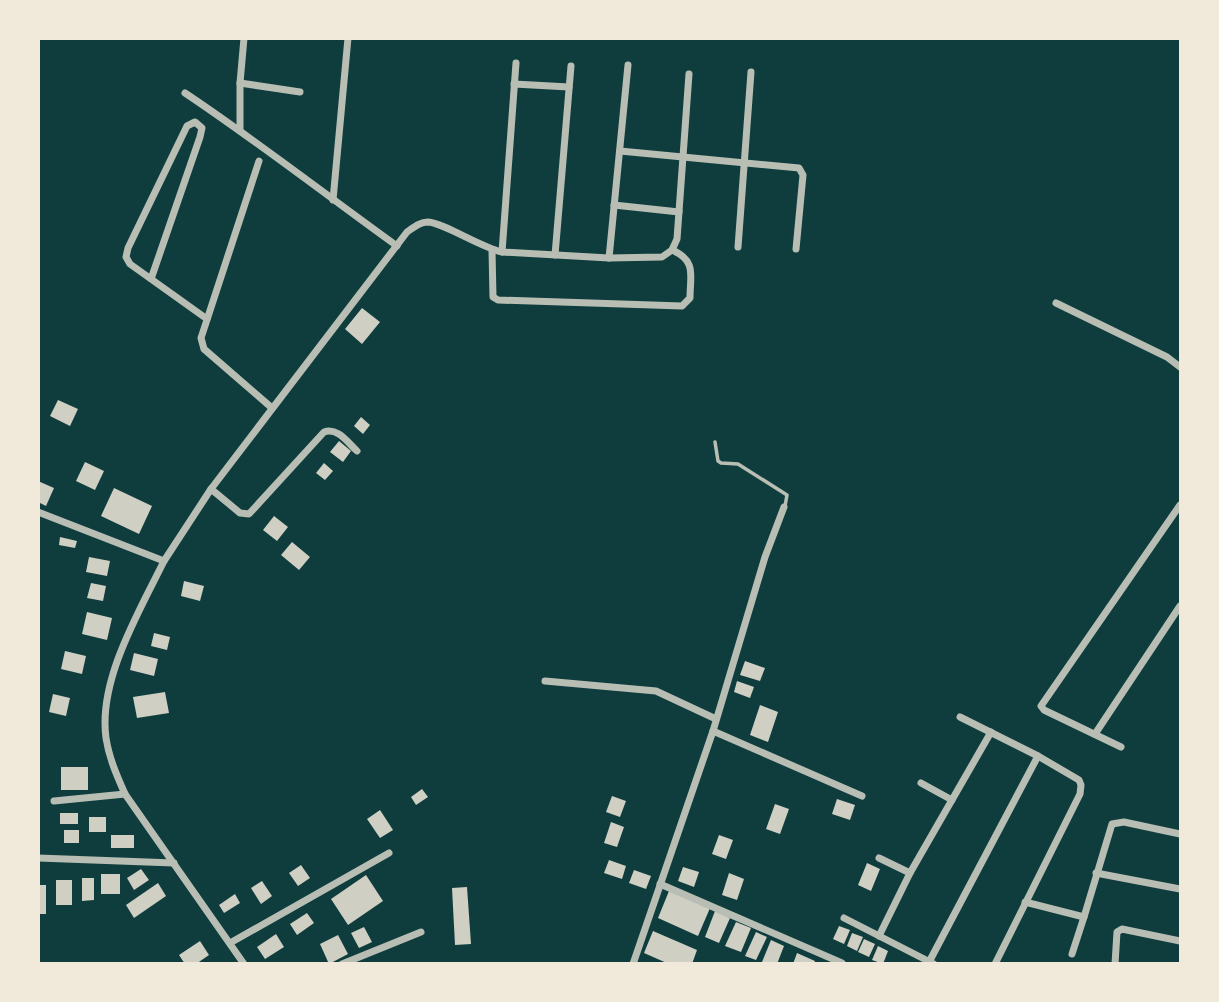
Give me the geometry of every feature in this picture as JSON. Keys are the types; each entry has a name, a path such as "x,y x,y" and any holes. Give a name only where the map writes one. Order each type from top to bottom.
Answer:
{"street":[{"path":"240,130 244,38"},
{"path":"333,200 348,38"},
{"path":"502,252 516,64"},
{"path":"609,258 628,65"},
{"path":"555,255 571,66"},
{"path":"738,247 751,72"},
{"path":"244,964 125,794 114,769 106,737 108,695 118,659 164,561 211,489 272,408 407,232 418,225 431,222 502,252 609,258 662,257 672,250 677,239 689,74"},
{"path":"240,83 300,92"},
{"path":"514,84 569,87"},
{"path":"185,93 240,130 397,246"},
{"path":"151,279 200,137 201,125 195,122 187,126 126,253 130,264 151,279 207,319"},
{"path":"620,151 799,168 803,176 796,249"},
{"path":"259,161 201,338 204,349 272,408"},
{"path":"614,205 679,212"},
{"path":"492,250 492,289 493,297 498,300 682,306 690,298 690,264 686,257 672,250"},
{"path":"1056,303 1167,357 1181,367"},
{"path":"211,489 240,513 249,514 324,432 337,432 357,451"},
{"path":"1121,747 1044,710 1041,705 1181,505"},
{"path":"633,964 713,730 765,557 785,507"},
{"path":"38,512 164,561"},
{"path":"1095,734 1181,606"},
{"path":"545,681 656,691 716,719"},
{"path":"960,717 1079,780 1081,789 995,964"},
{"path":"713,730 862,796"},
{"path":"880,936 910,873 991,732"},
{"path":"844,918 930,963 1038,756"},
{"path":"920,783 953,800"},
{"path":"54,801 125,794"},
{"path":"1072,954 1112,824 1124,822 1181,834"},
{"path":"230,943 389,853"},
{"path":"38,858 174,863"},
{"path":"879,858 910,873"},
{"path":"1096,873 1181,889"},
{"path":"660,884 842,963"},
{"path":"1025,902 1084,917"},
{"path":"1115,964 1117,932 1122,929 1181,941"},
{"path":"342,964 421,932"}],"lane":[{"path":"715,442 718,461 738,464 787,495 785,507"}],"building":[{"path":"362,308 380,322 362,344 345,329"},
{"path":"58,400 78,409 70,426 50,416"},
{"path":"361,417 370,425 363,434 354,426"},
{"path":"339,441 351,451 343,462 330,452"},
{"path":"85,462 104,471 95,490 76,481"},
{"path":"324,463 333,471 325,480 316,473"},
{"path":"38,481 54,488 46,506 38,502"},
{"path":"114,488 152,506 139,534 101,516"},
{"path":"274,516 288,527 277,541 263,530"},
{"path":"60,537 77,541 75,548 59,545"},
{"path":"292,542 310,557 299,570 281,555"},
{"path":"89,557 110,561 107,576 86,572"},
{"path":"184,581 204,586 200,601 181,596"},
{"path":"91,583 106,586 103,601 87,598"},
{"path":"87,612 112,618 107,640 82,634"},
{"path":"154,633 170,637 167,650 151,646"},
{"path":"65,651 86,656 82,674 61,669"},
{"path":"134,653 158,659 154,676 130,670"},
{"path":"745,661 765,668 760,681 740,675"},
{"path":"737,681 754,687 750,698 734,692"},
{"path":"165,692 169,713 137,718 133,697"},
{"path":"53,694 70,698 66,716 49,712"},
{"path":"760,705 778,712 768,742 750,735"},
{"path":"61,767 88,767 88,790 61,790"},
{"path":"422,789 428,797 416,805 411,797"},
{"path":"612,796 626,801 620,817 606,812"},
{"path":"837,799 855,805 850,820 832,814"},
{"path":"775,804 789,809 780,834 766,829"},
{"path":"380,810 393,830 380,838 367,819"},
{"path":"60,813 78,813 78,824 60,824"},
{"path":"89,817 106,817 106,832 89,832"},
{"path":"611,822 624,827 617,847 604,843"},
{"path":"64,830 79,830 79,843 64,843"},
{"path":"111,835 134,835 134,848 111,848"},
{"path":"719,835 733,840 726,859 712,854"},
{"path":"609,860 626,866 622,879 604,873"},
{"path":"867,863 880,869 871,891 858,885"},
{"path":"301,865 310,878 298,886 289,873"},
{"path":"683,867 699,872 694,887 678,881"},
{"path":"141,869 149,880 134,890 127,878"},
{"path":"634,870 651,876 646,889 629,883"},
{"path":"729,873 744,879 737,900 722,895"},
{"path":"101,874 120,874 120,894 101,894"},
{"path":"366,875 383,901 348,925 331,899"},
{"path":"82,878 94,878 94,900 82,901"},
{"path":"56,880 72,880 72,905 56,905"},
{"path":"262,881 272,896 261,904 251,888"},
{"path":"158,883 166,896 134,918 126,905"},
{"path":"38,885 46,885 46,914 38,914"},
{"path":"467,887 471,944 455,945 452,888"},
{"path":"669,891 710,908 698,936 658,918"},
{"path":"235,894 240,903 224,913 219,905"},
{"path":"715,911 730,918 719,943 705,937"},
{"path":"307,913 314,923 297,935 290,924"},
{"path":"736,922 751,928 741,952 725,946"},
{"path":"839,926 850,930 844,944 833,939"},
{"path":"364,927 372,942 359,948 351,933"},
{"path":"653,931 697,950 692,964 669,964 644,953"},
{"path":"756,932 767,937 756,960 745,956"},
{"path":"852,933 863,937 857,951 847,946"},
{"path":"276,934 284,947 265,959 257,947"},
{"path":"338,935 348,954 329,964 320,944"},
{"path":"864,939 875,944 869,957 858,952"},
{"path":"771,940 784,946 777,964 765,964 762,962"},
{"path":"200,941 209,955 196,964 185,964 179,955"},
{"path":"878,946 888,951 883,964 872,960"},
{"path":"797,953 815,961 814,964 793,964"}]}
